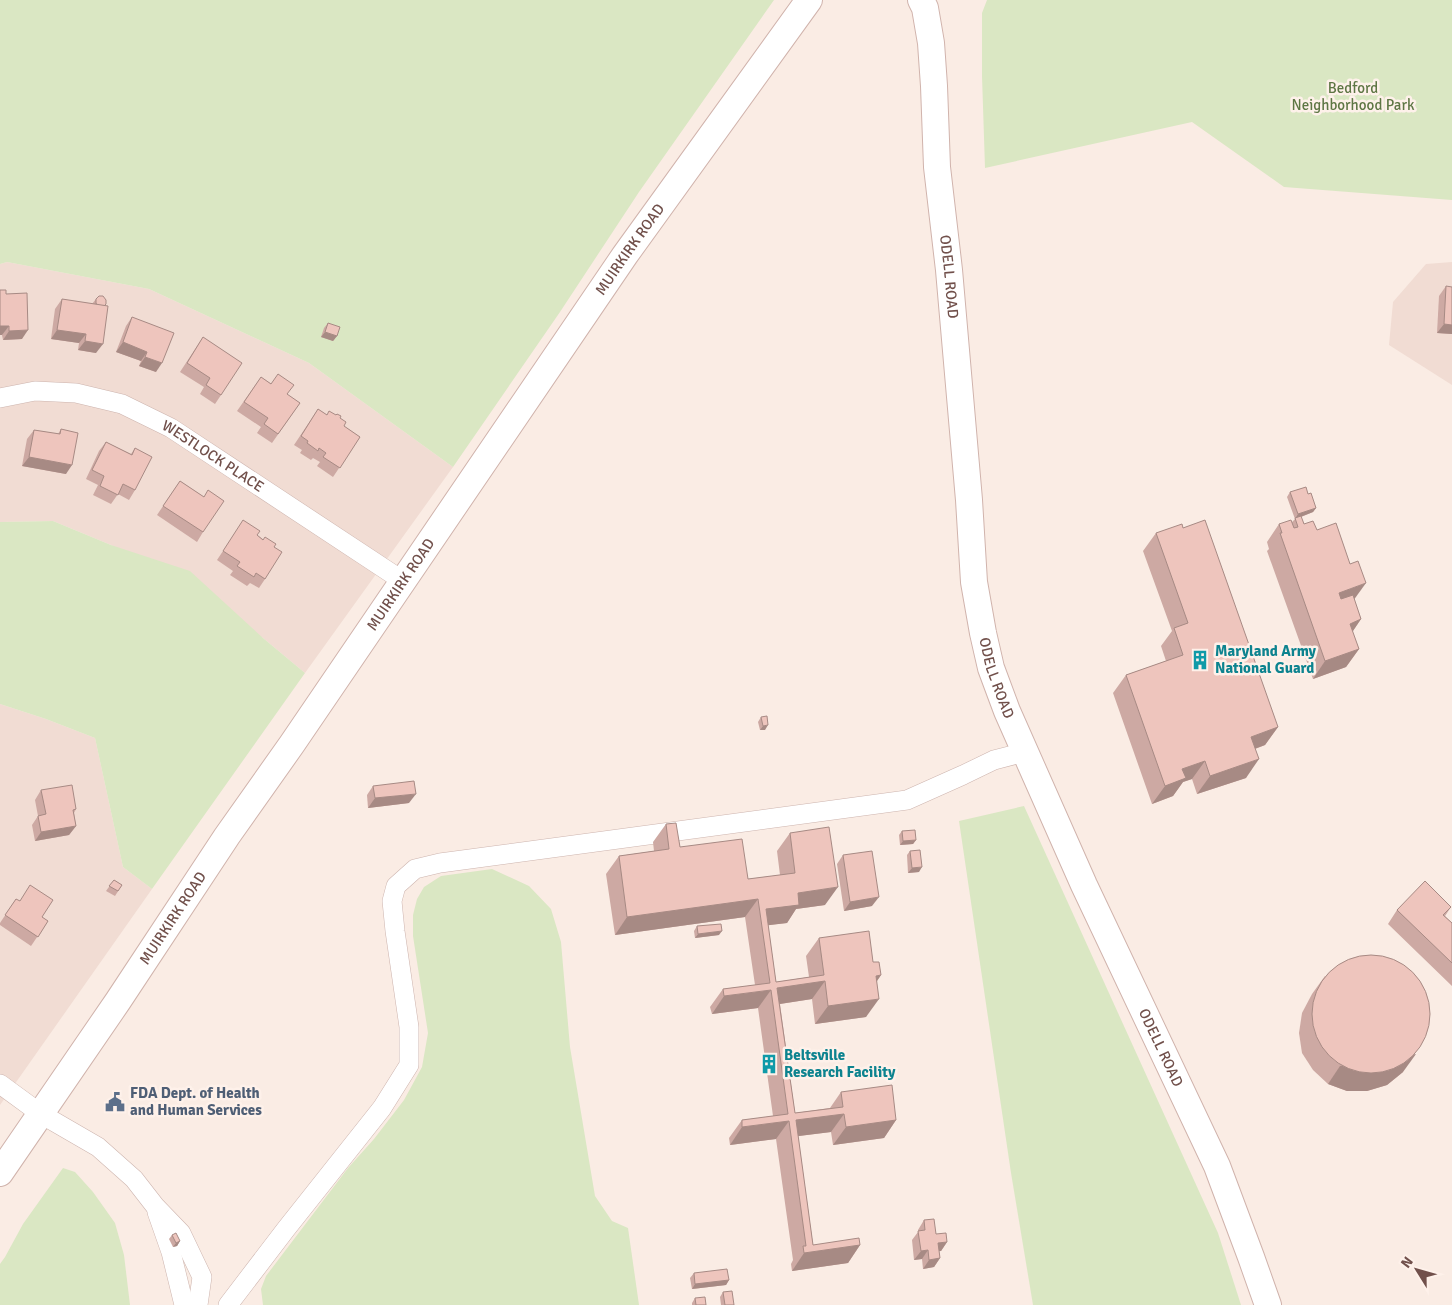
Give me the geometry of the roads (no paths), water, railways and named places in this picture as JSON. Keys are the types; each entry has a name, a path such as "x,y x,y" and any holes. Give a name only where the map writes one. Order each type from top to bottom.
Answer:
{"main road":[{"name":"MUIRKIRK ROAD","path":"0,1173 227,836 625,255 809,0"},
{"name":"ODELL ROAD","path":"921,0 925,8 932,43 937,167 949,270 969,500 974,582 991,668 1007,712 1084,885 1217,1166 1268,1305"}],"street":[{"name":"WESTLOCK PLACE","path":"0,398 35,391 76,393 122,404 171,428 403,581"},
{"path":"228,1305 382,1108 409,1065 409,1027 392,901 396,886 415,869 440,863 907,800 994,760 1025,752"},
{"path":"0,1084 41,1114 98,1147 134,1179 154,1206 181,1233 202,1277 198,1305"},
{"path":"154,1206 171,1252 184,1305"}],"place":[{"name":"Maryland Army National Guard","path":"1200,660"},
{"name":"Beltsville Research Facility","path":"769,1064"},
{"name":"FDA Dept. of Health and Human Services","path":"115,1102"}],"park label":[{"name":"Bedford Neighborhood Park","path":"1353,96"}]}
